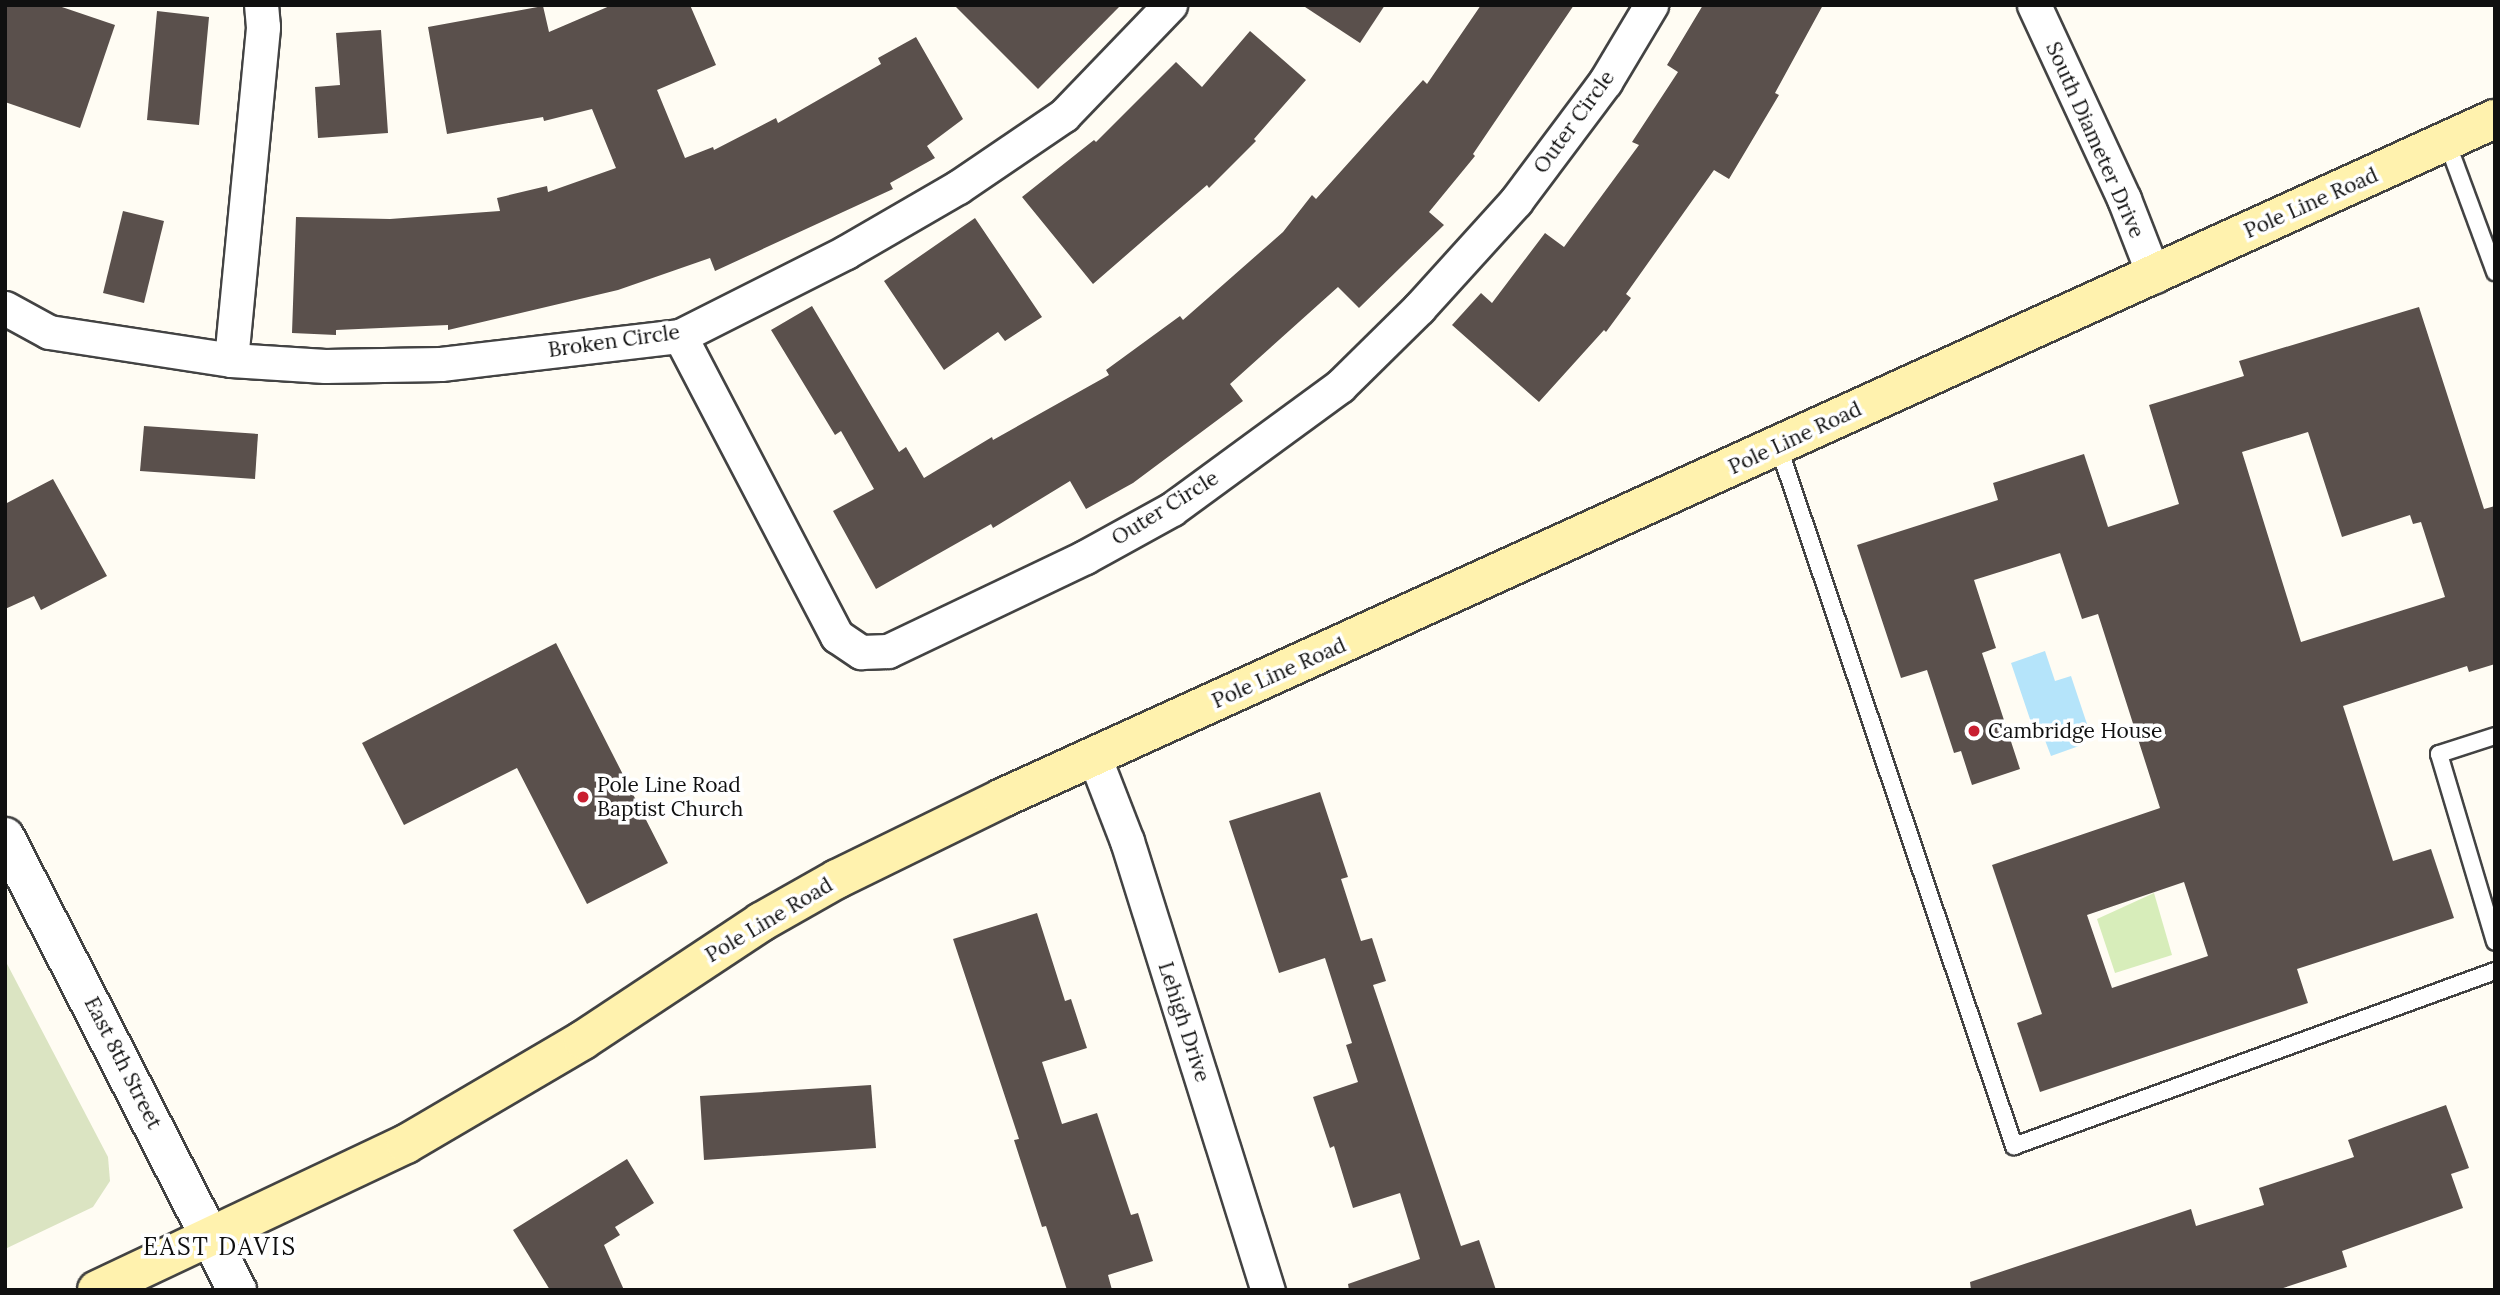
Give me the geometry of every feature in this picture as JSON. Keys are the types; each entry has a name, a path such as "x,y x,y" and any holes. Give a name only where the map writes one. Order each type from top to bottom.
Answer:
{"main road":[{"name":"Pole Line Road","path":"97,1290 406,1144 583,1040 761,922 837,879 1094,756 2495,119"}],"street":[{"path":"231,360 263,27 261,5"},
{"name":"Broken Circle","path":"5,308 49,332 231,360 326,366 441,364 680,335 846,252 969,180 1064,115 1170,5"},
{"name":"Outer Circle","path":"680,335 837,636 861,652 888,651 1085,557 1172,509 1340,386 1419,308 1516,201 1605,82 1651,5"},
{"name":"South Diameter Drive","path":"2034,5 2123,199 2154,276"},
{"name":"Lehigh Drive","path":"1094,756 1126,841 1268,1290"},
{"name":"East 8th Street","path":"5,837 237,1290"}],"lane":[{"path":"2447,142 2495,272"},
{"path":"1778,445 2014,1146 2495,971"},
{"path":"2495,736 2439,754 2495,942"}],"green space":[{"path":"2154,893 2172,955 2115,973 2097,919"},
{"path":"5,960 108,1157 110,1181 93,1207 5,1249"}],"water":[{"path":"2045,651 2055,681 2071,676 2088,727 2074,732 2079,746 2051,756 2043,735 2036,737 2011,663"}],"building":[{"path":"5,5 56,5 115,25 80,128 5,102"},
{"path":"612,5 690,5 716,65 657,90 685,158 713,147 714,150 776,118 778,123 881,64 878,58 916,37 963,119 927,146 935,158 890,183 893,189 715,271 710,258 618,290 448,330 448,325 336,330 336,335 292,333 296,217 390,219 500,211 497,198 547,186 548,192 616,168 592,109 544,121 543,117 447,134 428,27 543,6 549,32"},
{"path":"954,5 1121,5 1038,89"},
{"path":"1302,5 1385,5 1360,43"},
{"path":"1481,5 1574,5 1473,154 1475,156 1429,212 1444,225 1359,308 1338,287 1230,384 1243,401 1133,483 1086,509 1070,481 993,528 991,524 876,589 833,511 874,489 841,431 835,435 771,330 812,306 899,452 906,447 924,478 992,437 993,440 1109,375 1106,370 1180,316 1183,320 1283,232 1312,195 1316,199 1423,80 1427,84"},
{"path":"1703,5 1823,5 1775,93 1779,95 1729,179 1714,170 1626,294 1631,298 1606,332 1604,330 1539,402 1452,325 1481,293 1492,303 1545,233 1564,247 1639,145 1632,142 1678,72 1667,65"},
{"path":"157,11 209,17 199,125 147,120"},
{"path":"381,30 388,133 318,138 315,87 340,85 336,33"},
{"path":"1250,31 1306,80 1254,139 1256,141 1209,188 1207,185 1093,284 1022,197 1094,140 1096,142 1176,62 1202,87"},
{"path":"123,211 164,221 144,303 103,293"},
{"path":"975,218 1042,317 1005,341 998,332 944,370 884,281"},
{"path":"2419,307 2484,509 2495,506 2495,664 2469,672 2467,666 2343,706 2393,861 2431,849 2454,918 2297,969 2308,1003 2040,1092 2017,1023 2042,1014 1992,865 2160,808 2098,614 2082,619 2060,553 1974,580 1996,648 1982,653 2020,769 1972,785 1961,751 1954,753 1927,670 1901,678 1857,545 1998,500 1993,483 2084,454 2108,527 2179,504 2149,405 2244,376 2239,361","holes":["2308,432 2342,537 2410,515 2413,524 2421,522 2445,597 2301,642 2242,452","2184,882 2208,956 2112,988 2087,915"]},
{"path":"144,426 258,434 255,479 140,471"},
{"path":"53,479 107,576 41,610 34,596 5,609 5,504"},
{"name":"Pole Line Road Baptist Church","path":"556,643 668,863 587,904 517,768 404,825 362,743"},
{"path":"1320,792 1348,877 1341,879 1361,941 1372,938 1386,981 1373,985 1461,1246 1479,1240 1496,1290 1349,1290 1348,1284 1420,1259 1400,1193 1353,1208 1334,1146 1330,1148 1313,1097 1358,1082 1346,1045 1352,1043 1325,958 1279,973 1229,821"},
{"path":"1037,913 1065,1001 1071,999 1087,1048 1042,1062 1062,1124 1097,1113 1131,1215 1138,1213 1153,1261 1108,1275 1112,1290 1067,1290 1046,1226 1042,1227 1014,1140 1019,1139 953,939"},
{"path":"871,1085 876,1148 704,1160 700,1096"},
{"path":"2446,1105 2469,1168 2451,1174 2463,1208 2342,1251 2347,1267 2277,1290 1971,1290 1970,1282 2191,1209 2196,1226 2264,1205 2259,1188 2354,1157 2348,1140"},
{"path":"627,1159 654,1203 615,1227 620,1235 604,1245 624,1290 550,1290 513,1230"}],"place":[{"name":"Cambridge House","path":"1974,731"},
{"name":"Pole Line Road Baptist Church","path":"583,797"}],"district":[{"name":"EAST DAVIS","path":"220,1247"}]}
